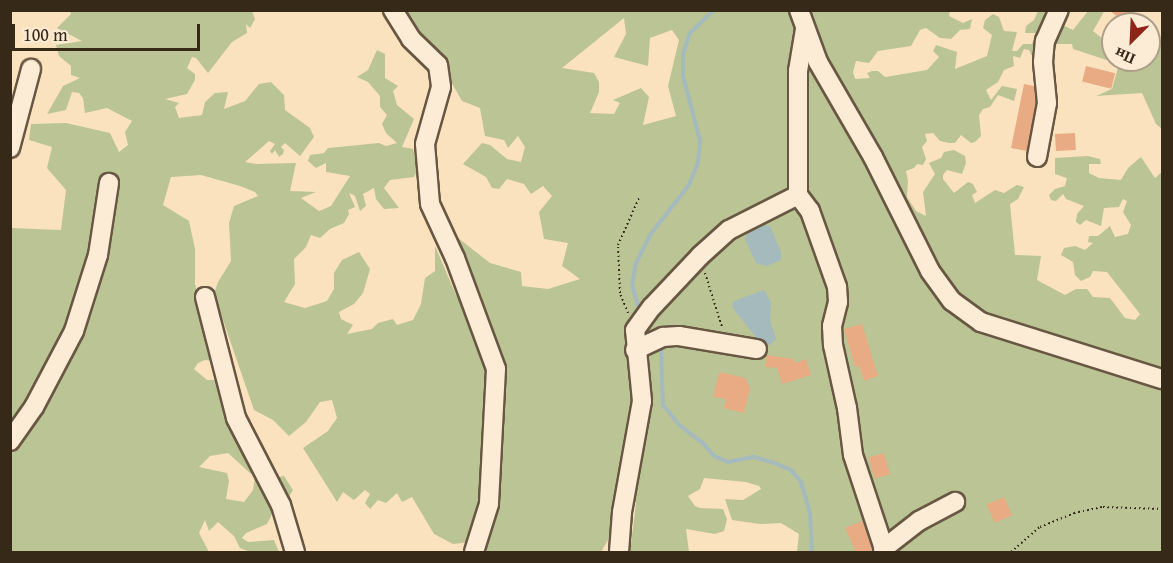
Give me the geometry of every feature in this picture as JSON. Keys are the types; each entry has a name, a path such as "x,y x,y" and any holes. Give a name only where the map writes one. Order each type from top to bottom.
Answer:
{"street":[{"path":"393,10 411,39 438,65 441,87 424,144 430,204 455,258 496,369 489,504 474,552"},
{"path":"799,10 818,62 873,157 930,271 952,302 981,322 1162,379"},
{"path":"811,10 807,15 797,81 798,195 810,211 837,287 838,302 832,327 833,345 847,408 853,455 884,551 919,521 956,502"},
{"path":"1037,157 1047,103 1043,62 1046,41 1059,10"},
{"path":"10,148 31,69"},
{"path":"10,441 34,407 74,331 98,255 109,183"},
{"path":"619,552 622,512 642,400 635,350 635,330 652,307 699,256 729,230 798,195"},
{"path":"205,297 236,418 281,505 295,552"},
{"path":"635,350 663,337 679,336 757,349"}],"path":[{"path":"635,330 620,293 617,268 618,244 639,198"},
{"path":"699,256 728,344"},
{"path":"1011,552 1040,527 1074,513 1103,507 1162,509"}],"green space":[{"path":"950,10 949,16 963,23 972,19 970,29 960,30 951,39 940,38 926,28 920,30 911,46 878,51 869,63 856,61 853,72 855,79 870,78 867,73 872,71 878,71 885,77 927,70 939,57 933,51 936,45 957,52 955,69 987,56 992,35 983,28 985,20 993,14 999,17 1004,31 1017,32 1012,51 1017,51 1023,44 1032,44 1037,33 1025,33 1026,26 1034,20 1038,11 1047,11 1054,19 1032,56 1029,50 1024,49 1020,58 1013,56 1014,66 1004,70 998,82 986,90 991,100 1002,86 1017,89 1014,101 998,95 990,107 983,109 979,115 981,136 975,142 971,143 961,135 955,143 949,143 940,141 933,133 925,134 927,141 922,147 926,159 923,165 917,164 906,171 907,197 916,211 926,216 923,192 935,174 929,163 941,158 944,152 954,150 965,156 966,163 962,174 947,170 943,175 943,179 954,193 968,182 973,184 977,192 972,195 975,203 995,190 1004,193 1017,185 1024,187 1018,199 1010,204 1015,255 1041,256 1037,280 1065,295 1076,289 1087,289 1093,297 1110,298 1125,318 1135,320 1140,314 1107,272 1093,271 1090,277 1081,281 1075,275 1073,262 1061,255 1064,248 1075,246 1085,250 1093,243 1088,242 1089,236 1098,236 1110,226 1115,237 1128,234 1131,225 1123,212 1127,201 1123,199 1119,207 1104,208 1101,226 1086,220 1080,225 1076,222 1077,214 1084,206 1066,199 1063,194 1056,201 1051,200 1049,195 1055,189 1065,186 1067,178 1055,174 1055,158 1088,156 1100,159 1101,164 1089,164 1089,173 1099,178 1121,180 1128,168 1141,157 1155,178 1162,172 1162,552 797,552 799,534 781,523 760,524 732,520 725,499 743,500 761,489 759,486 746,482 704,478 700,489 688,496 695,506 700,508 723,509 727,519 724,531 715,534 686,529 689,552 630,552 636,503 631,501 601,552 489,552 471,542 453,544 434,534 412,497 402,502 397,493 386,503 378,500 370,509 365,503 370,494 365,490 354,500 343,492 337,502 303,448 328,431 337,418 332,400 320,402 306,422 289,436 273,420 254,410 214,294 218,282 231,261 229,223 234,206 258,196 255,192 240,186 201,175 171,177 163,205 189,221 195,249 195,284 215,361 205,360 198,363 194,369 207,380 222,380 258,467 251,474 228,453 210,456 199,467 227,473 229,481 226,499 244,502 253,490 255,477 265,480 284,476 293,490 288,498 277,496 277,511 272,514 267,524 246,533 242,538 248,542 274,540 279,552 250,552 240,548 234,536 218,522 209,531 205,520 199,533 209,552 11,552 11,228 61,230 66,190 47,168 52,147 29,140 31,124 66,123 110,133 119,152 128,145 125,132 132,121 107,108 85,113 83,98 79,93 72,92 66,110 47,114 63,86 80,78 71,75 71,66 59,56 56,45 82,41 57,28 71,14 70,11 252,11 255,19 250,28 246,24 247,33 232,42 208,73 196,58 192,57 187,68 195,74 195,80 187,94 165,99 179,103 175,107 179,118 202,115 205,102 215,93 228,92 224,109 245,101 259,84 271,82 284,95 285,110 310,128 314,137 300,156 285,143 281,147 284,150 283,154 279,157 275,150 272,154 270,151 275,144 269,141 245,162 296,163 290,191 316,192 301,198 319,211 331,206 350,176 326,172 326,163 316,168 308,161 310,155 324,153 328,148 379,143 386,146 397,143 386,133 382,124 387,115 380,107 380,96 368,82 357,77 368,70 377,50 385,54 385,78 398,86 393,91 397,105 414,119 402,147 413,149 418,169 414,177 390,180 384,188 399,208 384,209 376,199 374,188 363,194 366,206 360,211 355,196 349,193 355,207 348,210 349,214 344,223 330,229 320,238 311,235 306,247 294,259 295,284 284,302 305,308 327,301 334,289 334,273 342,260 359,252 370,269 363,293 354,304 339,312 341,319 353,325 347,334 372,329 378,323 393,319 397,325 413,320 421,304 425,278 435,271 435,246 456,295 471,315 483,317 482,297 453,234 490,263 521,272 522,286 548,289 580,279 562,266 568,243 544,239 539,212 552,196 543,186 531,194 524,184 507,179 499,189 492,188 486,177 463,164 482,143 490,145 507,159 521,162 525,147 518,136 508,148 504,140 485,136 480,108 462,101 428,41 404,11","holes":["624,18 626,34 614,57 648,66 650,38 672,30 679,40 668,86 676,116 643,125 649,97 641,88 613,100 620,103 614,114 590,113 599,92 599,82 594,73 562,68"]},
{"path":"1105,10 1101,12 1101,17 1093,31 1101,37 1101,58 1073,49 1072,44 1049,44 1061,24 1073,30 1088,11"},
{"path":"1162,45 1162,129 1156,124 1142,93 1096,96 1112,89 1117,72 1161,72"}],"shaded area":[{"path":"760,224 770,226 781,252 781,260 767,266 756,263 745,239 749,229"},
{"path":"764,290 771,302 770,320 776,339 770,345 758,340 732,307 734,301"}],"building":[{"path":"1109,10 1137,10 1135,12 1111,12"},
{"path":"1086,66 1101,70 1101,72 1115,73 1111,89 1082,82"},
{"path":"1024,84 1034,86 1036,103 1027,151 1011,148"},
{"path":"1075,133 1076,150 1056,151 1055,134"},
{"path":"862,324 878,376 864,381 859,366 855,367 844,329"},
{"path":"767,355 793,359 795,363 806,359 811,375 782,384 777,368 765,367"},
{"path":"719,372 745,378 750,388 744,413 724,408 726,399 713,397"},
{"path":"884,453 890,474 875,479 869,457"},
{"path":"1004,497 1012,515 995,523 987,505"},
{"path":"862,521 873,552 856,552 845,528"}],"waterway":[{"path":"639,309 632,285 636,263 650,235 689,185 698,163 700,140 683,76 683,54 690,33 714,10"},
{"path":"658,344 661,349 663,405 679,425 703,443 714,456 728,462 754,457 772,462 791,470 801,482 810,514 812,552"}]}
